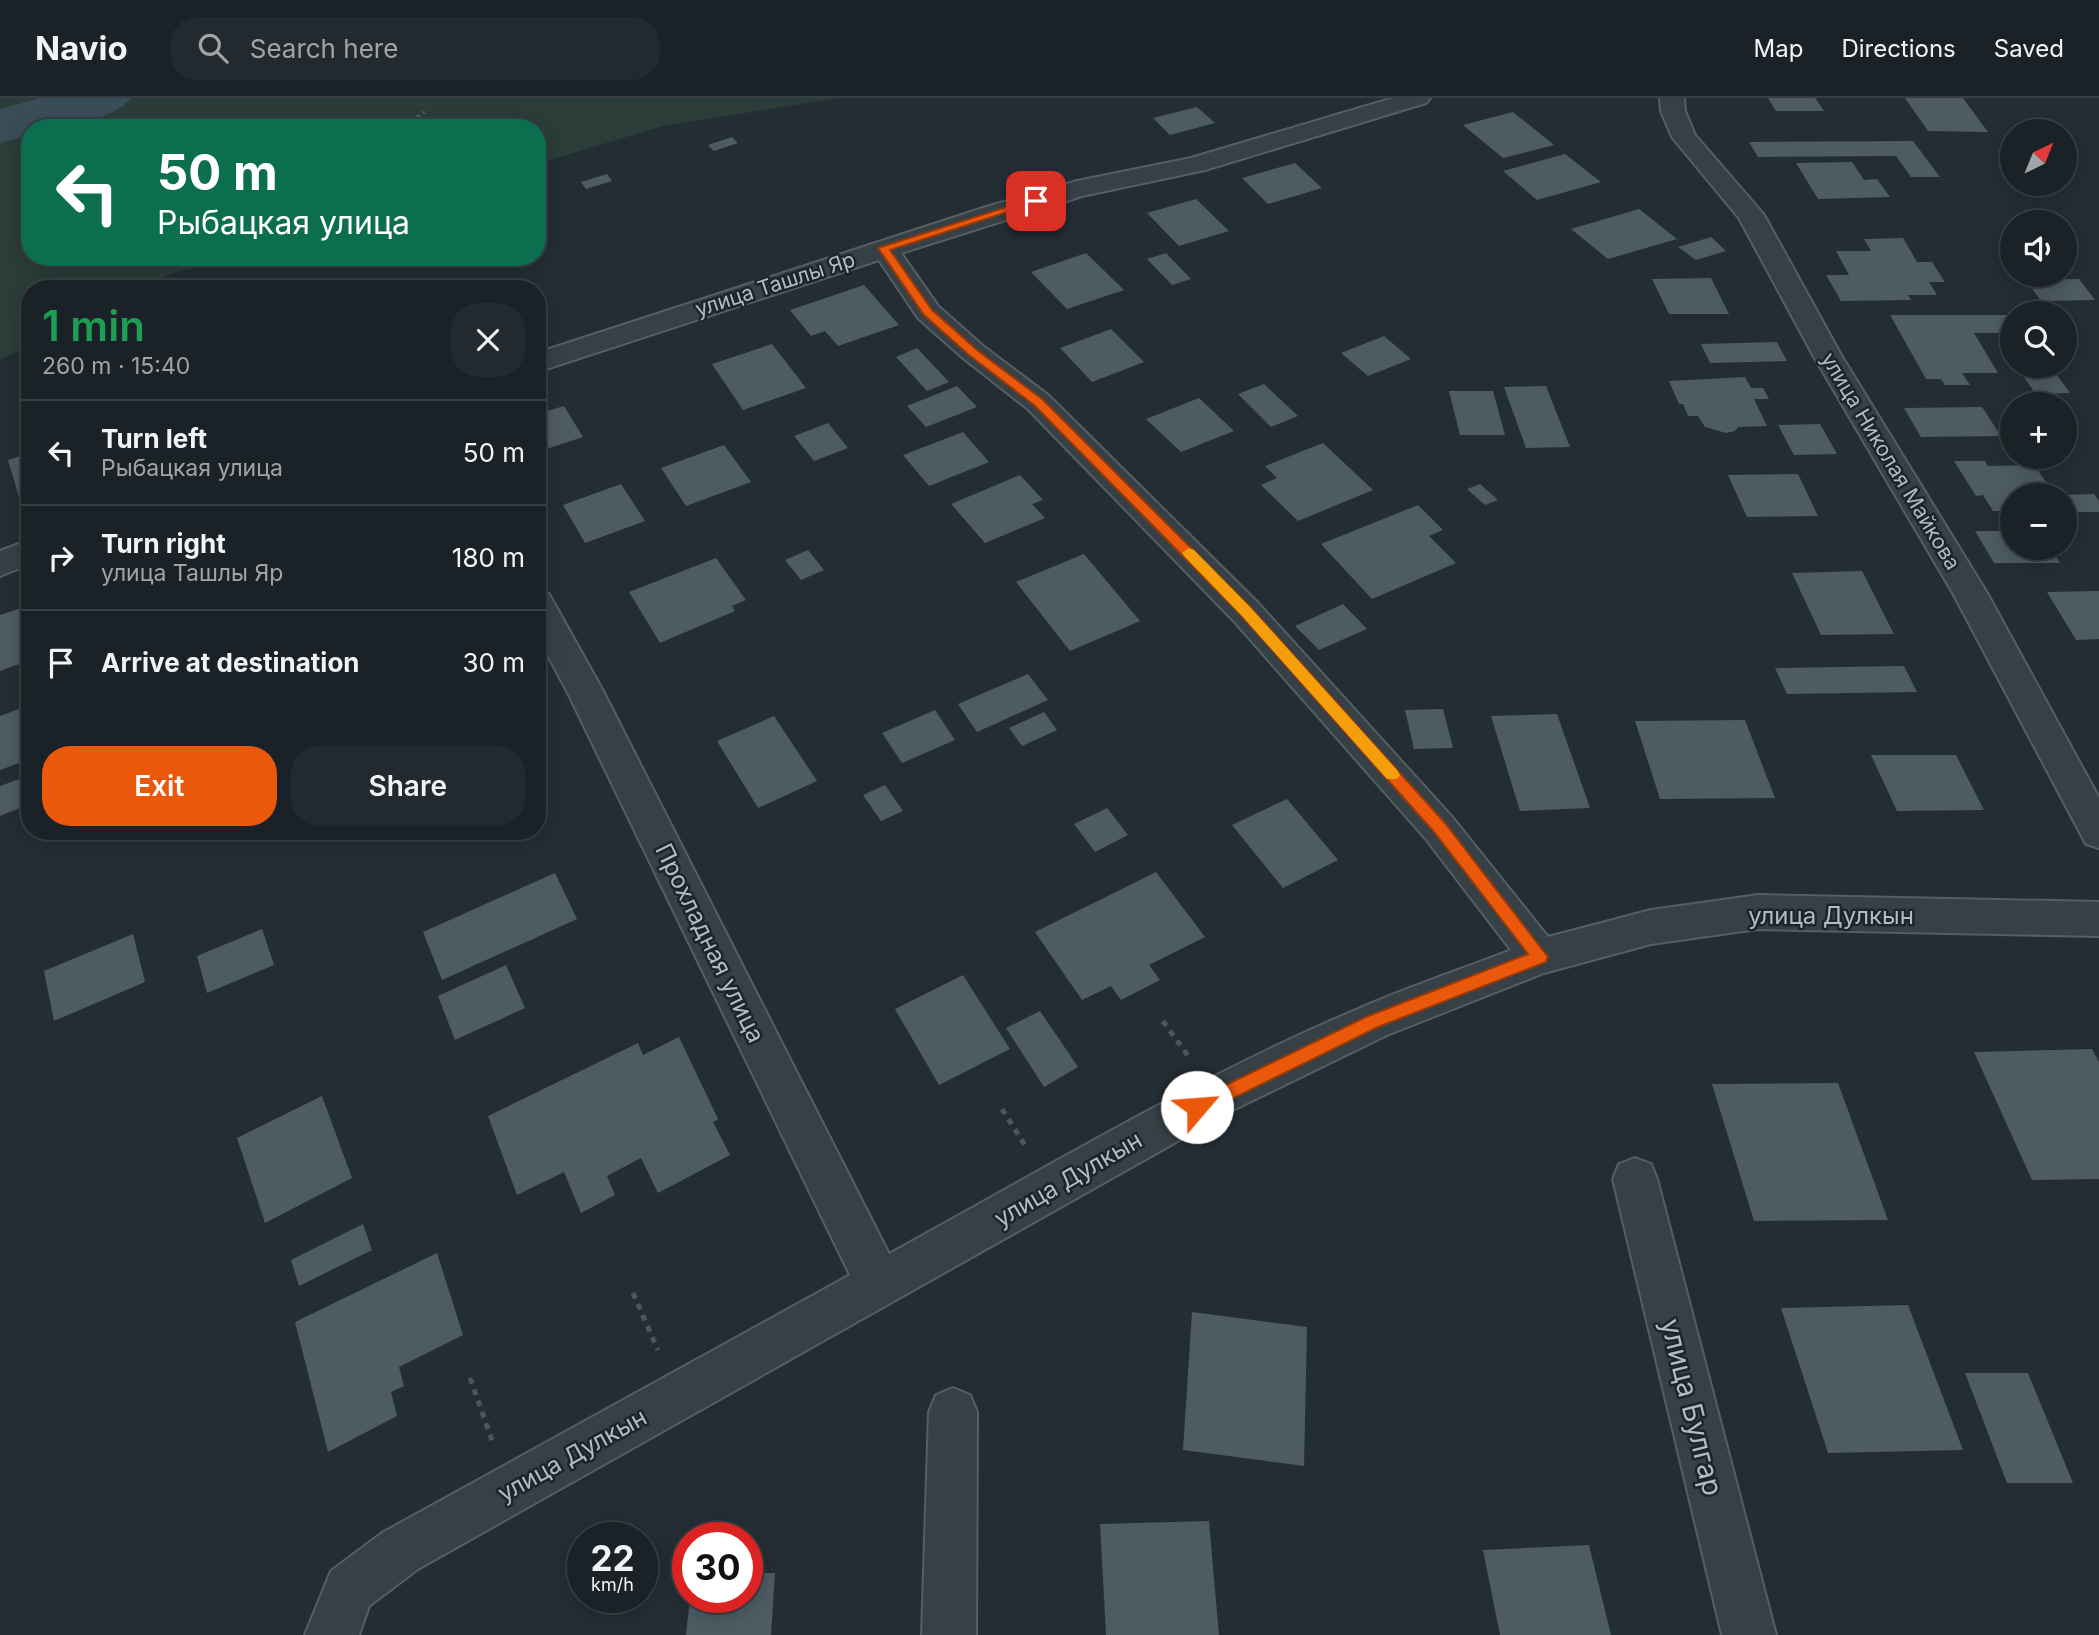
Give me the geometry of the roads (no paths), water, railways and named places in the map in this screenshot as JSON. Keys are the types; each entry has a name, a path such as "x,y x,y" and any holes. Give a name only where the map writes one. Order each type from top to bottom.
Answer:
{"street":[{"name":"улица Ташлы Яр","path":"546,360 884,248 1077,190 1196,165 1418,98"},
{"name":"улица Николая Майкова","path":"1672,98 1673,111 1684,137 1751,215 1827,355 1970,593 2099,833"},
{"path":"884,248 928,313 1038,402 1246,612 1439,828 1540,957"},
{"path":"0,564 21,555"},
{"name":"Прохладная улица","path":"546,620 585,691 879,1284"},
{"name":"улица Дулкын","path":"332,1635 349,1590 400,1552 1218,1096 1372,1022 1540,957 1651,927 1758,912 2099,919"},
{"name":"улица Булгар","path":"1635,1179 1749,1635"},
{"path":"949,1635 953,1412"}],"waterway":[{"path":"26,119 103,98"},
{"path":"0,126 21,120"}]}
